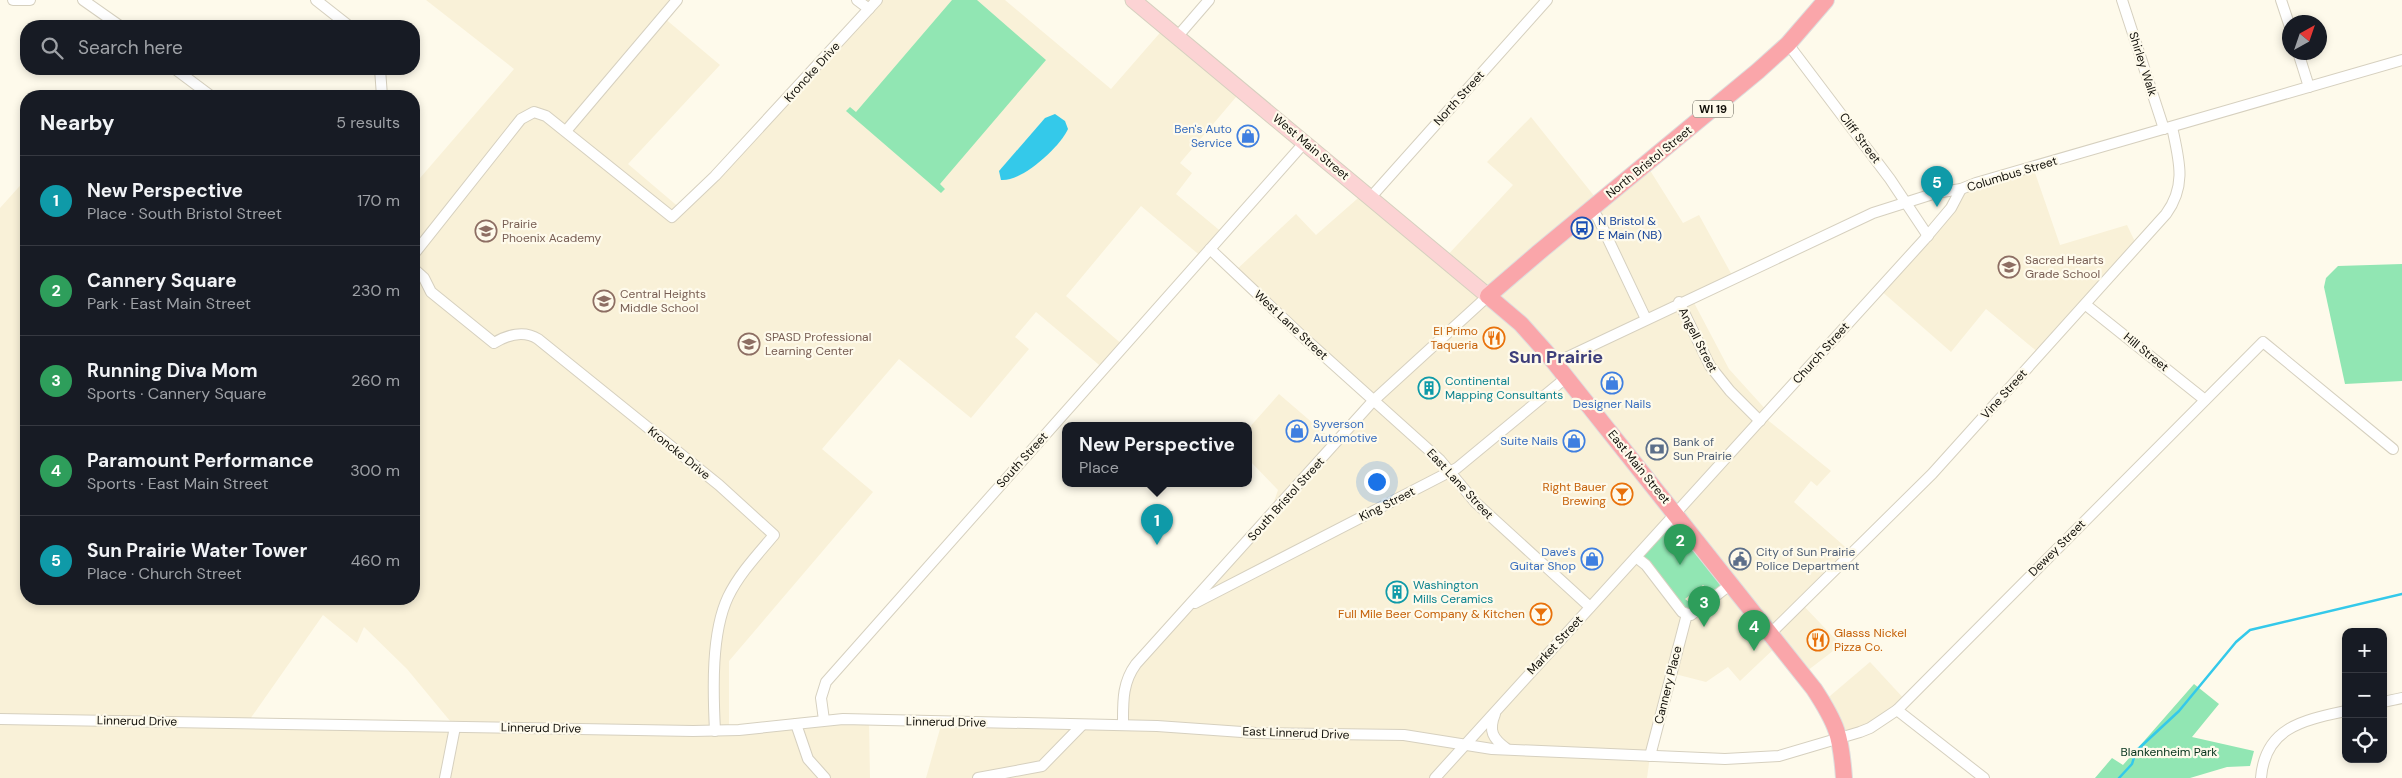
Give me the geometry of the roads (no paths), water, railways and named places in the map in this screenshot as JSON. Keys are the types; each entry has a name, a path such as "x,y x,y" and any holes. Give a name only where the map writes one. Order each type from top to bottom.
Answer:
{"main road":[{"name":"West Main Street","path":"1133,0 1488,296"},
{"name":"North Bristol Street","path":"1488,296 1788,44 1826,0"},
{"name":"East Main Street","path":"1488,296 1521,324 1567,377 1675,512 1727,587 1771,633 1814,689 1833,718 1839,738 1844,778"}],"street":[{"path":"12,0 30,0"},
{"path":"83,0 111,20"},
{"path":"316,0 341,20"},
{"path":"566,131 677,0"},
{"path":"857,0 868,9"},
{"name":"Kroncke Drive","path":"420,246 521,119 534,112 546,116 566,131 672,217 716,176 877,0"},
{"path":"1177,37 1209,0"},
{"name":"North Street","path":"1371,197 1547,0"},
{"name":"Shirley Walk","path":"2122,0 2168,128"},
{"path":"2281,0 2286,15"},
{"name":"Cliff Street","path":"1788,44 1906,202 1928,236"},
{"path":"2301,60 2309,87"},
{"name":"Columbus Street","path":"1555,363 1679,302 1850,223 1906,202 1936,193 1961,189 2402,60"},
{"path":"183,75 203,90"},
{"path":"380,75 382,90"},
{"name":"Vine Street","path":"1771,633 1932,474 2166,214 2176,198 2180,178 2168,128"},
{"name":"South Street","path":"824,720 821,698 826,682 1305,142"},
{"name":"Church Street","path":"1675,512 1928,236 1951,208 1961,189"},
{"path":"1591,208 1598,218 1646,319"},
{"name":"West Lane Street","path":"1210,250 1373,401"},
{"name":"Kroncke Drive","path":"420,274 431,292 494,343 504,338 522,334 538,339 719,485 774,535 734,587 723,609 717,640 715,731"},
{"name":"South Bristol Street","path":"1123,725 1123,692 1130,673 1373,401 1488,296"},
{"name":"Angell Street","path":"1679,302 1710,366 1730,391 1760,421"},
{"name":"Hill Street","path":"2086,304 2205,400"},
{"name":"Dewey Street","path":"1839,738 1870,728 1896,710 2263,342 2393,448"},
{"name":"King Street","path":"1190,606 1451,472 1567,377"},
{"name":"East Lane Street","path":"1373,401 1451,472 1475,502 1590,607"},
{"name":"Market Street","path":"1435,778 1675,512"},
{"path":"1636,557 1646,565 1682,612 1690,614 1727,587"},
{"name":"Cannery Place","path":"1650,756 1690,614"},
{"path":"2387,701 2402,698"},
{"path":"1498,707 1491,729 1497,742 1508,750"},
{"path":"1896,710 1984,778"},
{"path":"2261,778 2265,756 2273,743 2290,727 2305,720 2342,712"},
{"name":"Linnerud Drive","path":"0,719 715,731 824,720 1082,725"},
{"path":"796,724 808,759 825,778"},
{"path":"978,778 1042,766 1082,725"},
{"name":"East Linnerud Drive","path":"1082,725 1123,725 1256,733 1404,735 1463,746 1508,750 1724,760 1779,756 1819,746 1839,738"},
{"path":"445,778 455,728"}],"water":[{"path":"1055,114 1065,121 1068,129 1057,145 1049,154 1029,169 1010,179 1001,180 999,171 1045,118"}],"waterway":[{"path":"2119,778 2132,764 2136,751 2179,711 2236,642 2250,630 2402,594"}],"place":[{"name":"Ben's Auto Service","path":"1248,136"},
{"name":"Sun Prairie Water Tower","path":"1937,207"},
{"name":"N Bristol & E Main (NB)","path":"1582,228"},
{"name":"Prairie Phoenix Academy","path":"486,231"},
{"name":"Sacred Hearts Grade School","path":"2009,267"},
{"name":"Central Heights Middle School","path":"604,301"},
{"name":"El Primo Taqueria","path":"1494,338"},
{"name":"SPASD Professional Learning Center","path":"749,344"},
{"name":"Designer Nails","path":"1612,383"},
{"name":"Continental Mapping Consultants","path":"1429,388"},
{"name":"Syverson Automotive","path":"1297,431"},
{"name":"Suite Nails","path":"1574,441"},
{"name":"Bank of Sun Prairie","path":"1657,449"},
{"name":"Right Bauer Brewing","path":"1622,494"},
{"name":"New Perspective","path":"1157,545"},
{"name":"Dave's Guitar Shop","path":"1592,559"},
{"name":"City of Sun Prairie Police Department","path":"1740,559"},
{"name":"Cannery Square","path":"1680,565"},
{"name":"Washington Mills Ceramics","path":"1397,592"},
{"name":"Full Mile Beer Company & Kitchen","path":"1541,614"},
{"name":"Running Diva Mom","path":"1704,627"},
{"name":"Glasss Nickel Pizza Co.","path":"1818,640"},
{"name":"Paramount Performance","path":"1754,651"}],"district":[{"name":"Sun Prairie","path":"1556,357"}],"park label":[{"name":"Blankenheim Park","path":"2169,752"}]}
